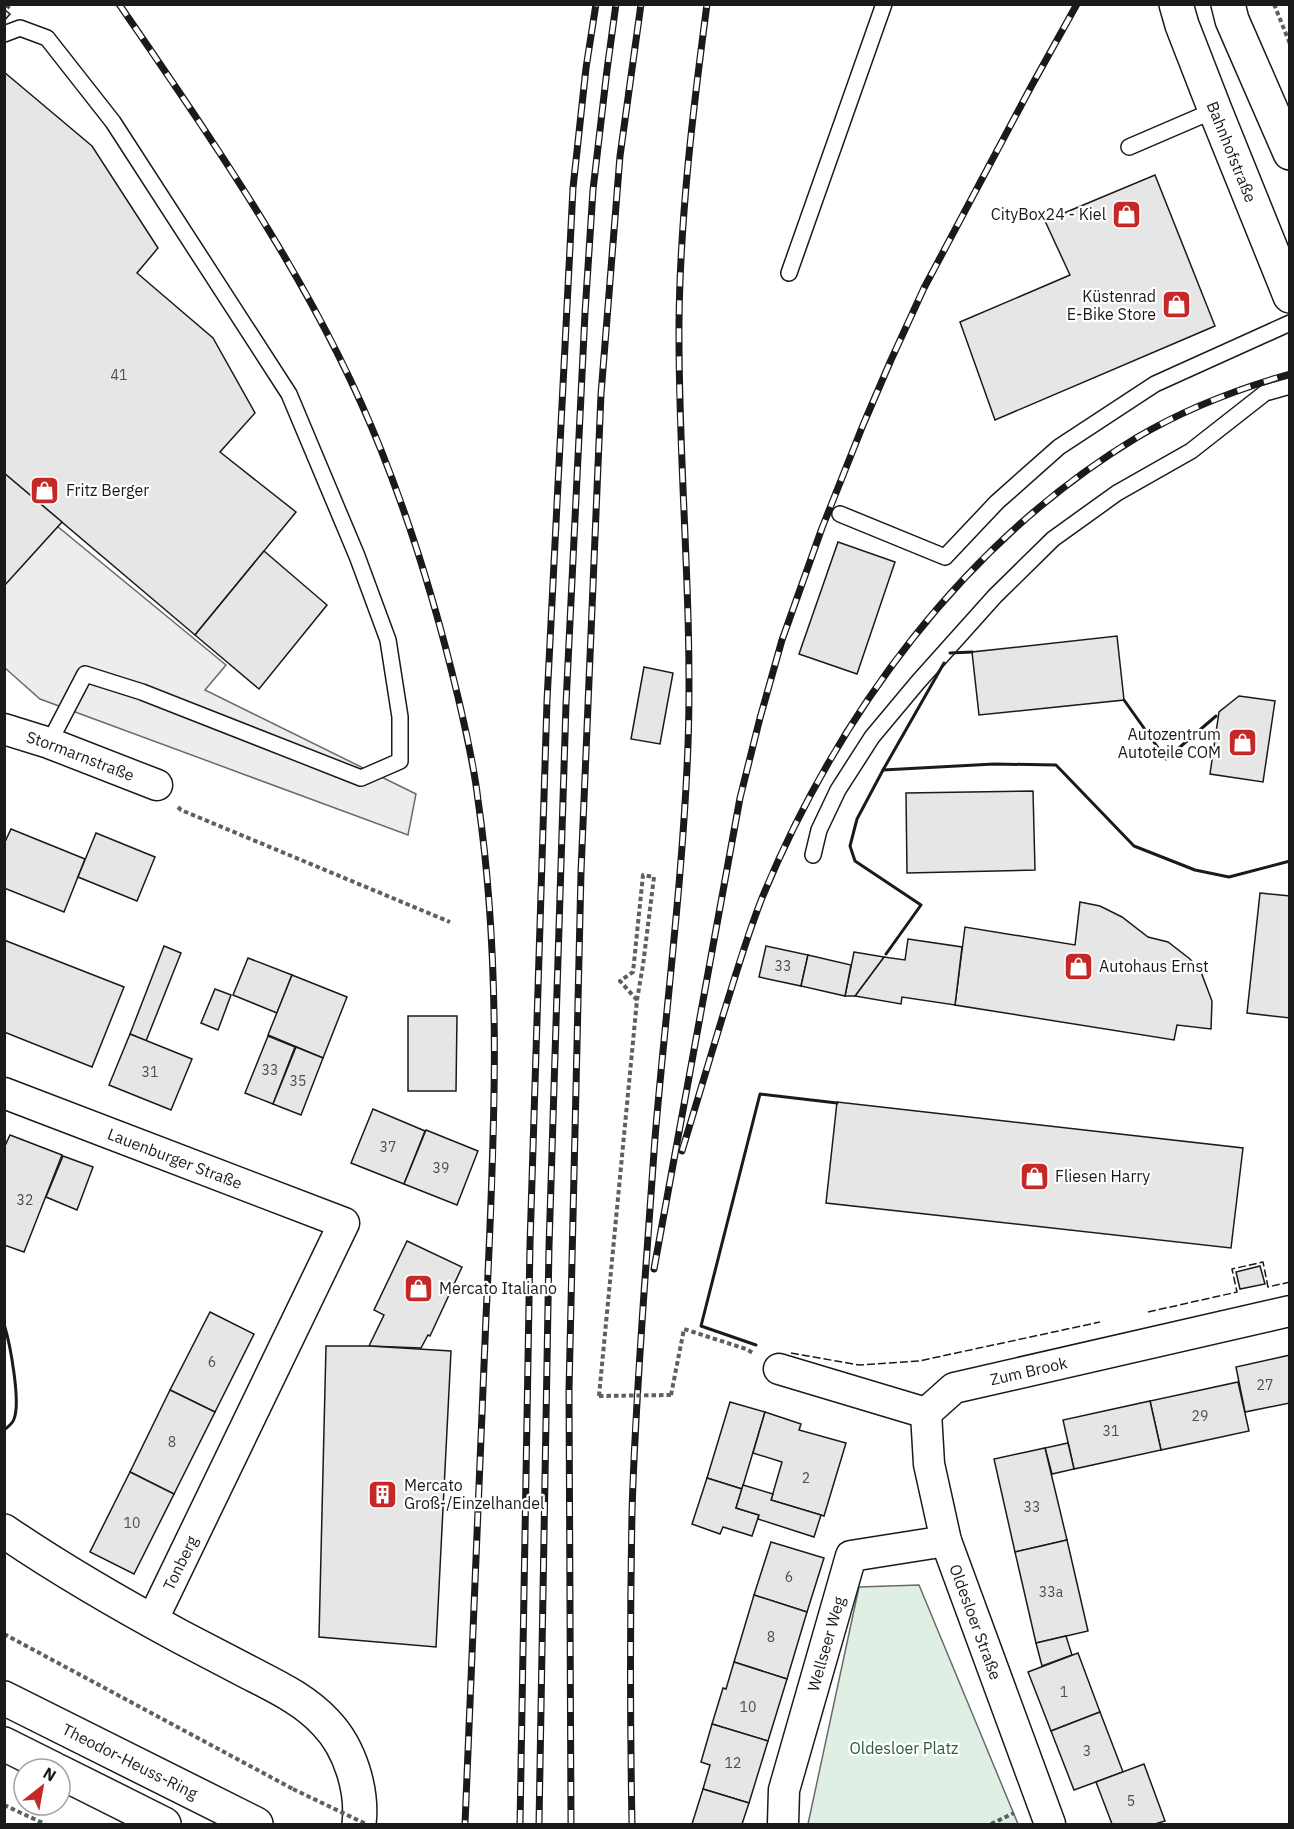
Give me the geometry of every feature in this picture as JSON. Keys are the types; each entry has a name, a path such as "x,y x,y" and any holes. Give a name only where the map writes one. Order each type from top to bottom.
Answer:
{"main road":[{"name":"Bahnhofstraße","path":"1176,4 1215,110 1289,294"},
{"path":"1228,4 1232,20 1290,153"},
{"path":"4,1531 54,1565 306,1704 325,1721 346,1752 355,1776 359,1824"},
{"name":"Theodor-Heuss-Ring","path":"4,1698 256,1824"},
{"path":"4,1744 30,1757"},
{"path":"72,1778 164,1824"}],"street":[{"name":"Stormarnstraße","path":"4,729 49,743 157,785"},
{"name":"Lauenburger Straße","path":"4,1093 344,1223"},
{"name":"Tonberg","path":"152,1621 344,1223"},
{"name":"Zum Brook","path":"926,1413 954,1388 1290,1311"},
{"path":"778,1368 926,1413"},
{"name":"Oldesloer Straße","path":"926,1413 929,1464 946,1541 1050,1824"},
{"name":"Wellseer Weg","path":"783,1824 784,1790 850,1556 946,1541"}],"lane":[{"path":"789,273 884,4"},
{"path":"4,34 20,28 47,38 113,122 289,394 357,556 388,640 400,717 400,761 361,778 142,692 85,674 49,743"},
{"path":"1129,147 1215,110"},
{"path":"840,514 945,557 997,502 1059,447 1155,384 1290,323"},
{"path":"813,855 819,830 838,790 872,737 995,596 1053,539 1117,493 1191,451 1265,393 1290,386"}],"path":[{"path":"1274,4 1290,44"},
{"path":"157,785 181,810 450,922"},
{"path":"637,1000 620,981 633,972 643,875 654,877 637,1000 599,1396 671,1395 684,1329 746,1349"},
{"path":"4,1634 293,1789 366,1824"},
{"path":"4,1805 45,1824"}],"green space":[{"name":"Oldesloer Platz","path":"919,1585 1018,1824 808,1824 859,1587"}],"shaded area":[{"path":"29,503 226,665 205,690 416,794 408,835 40,699 5,668 5,525"}],"building":[{"path":"4,9 10,14 4,21"},
{"path":"4,72 92,146 158,248 137,273 213,338 255,413 220,452 296,512 195,635 4,473"},
{"path":"1155,175 1215,326 995,420 960,322 1070,275 1045,221"},
{"path":"4,473 62,522 4,586"},
{"path":"838,542 895,562 857,674 799,654"},
{"path":"264,551 327,605 259,689 195,635"},
{"path":"1117,636 1124,700 979,715 972,652"},
{"path":"644,667 673,673 660,744 631,739"},
{"path":"1239,696 1275,701 1263,782 1210,774 1219,712"},
{"path":"1033,791 1035,870 907,873 906,793"},
{"path":"11,829 85,859 64,912 4,888 4,844"},
{"path":"96,833 155,857 137,901 78,877"},
{"path":"1260,893 1290,896 1290,1018 1247,1013"},
{"name":"Autohaus Ernst","path":"1080,902 1100,906 1122,917 1148,937 1168,942 1190,959 1201,972 1212,1001 1211,1029 1177,1025 1174,1040 955,1005 965,927 1075,945"},
{"path":"908,939 962,947 955,1005 902,997 901,1004 855,996 884,957 905,960"},
{"path":"4,940 124,987 92,1067 4,1032"},
{"path":"164,946 181,953 146,1041 130,1034"},
{"path":"766,946 808,955 801,986 759,977"},
{"path":"854,952 884,957 855,996 845,996"},
{"path":"808,955 851,965 845,996 801,986"},
{"path":"248,958 292,975 277,1013 233,995"},
{"path":"292,975 347,997 323,1058 268,1035"},
{"path":"215,989 231,995 218,1030 201,1023"},
{"path":"408,1016 457,1016 456,1091 408,1091"},
{"path":"130,1034 192,1059 171,1110 109,1085"},
{"path":"268,1036 295,1047 273,1104 245,1093"},
{"path":"296,1047 323,1058 301,1115 273,1104"},
{"name":"Fliesen Harry","path":"837,1102 1243,1148 1231,1248 826,1203"},
{"path":"373,1109 425,1131 404,1184 351,1163"},
{"path":"426,1130 478,1151 457,1205 404,1184"},
{"path":"10,1135 62,1155 24,1252 4,1245 4,1148"},
{"path":"63,1156 93,1167 77,1210 46,1197"},
{"name":"Mercato Italiano","path":"407,1241 462,1267 430,1336 428,1335 421,1348 369,1346 384,1315 374,1310"},
{"path":"1260,1266 1265,1284 1240,1289 1236,1272"},
{"path":"210,1312 254,1334 215,1412 170,1390"},
{"name":"Mercato Groß-/Einzelhandel","path":"326,1346 451,1351 436,1647 319,1637"},
{"path":"1290,1355 1290,1403 1245,1412 1236,1367"},
{"path":"1238,1382 1249,1431 1161,1450 1150,1401"},
{"path":"170,1390 215,1412 174,1494 130,1472"},
{"path":"1150,1401 1161,1450 1074,1469 1063,1420"},
{"path":"730,1402 765,1412 742,1489 707,1478"},
{"path":"765,1412 801,1424 799,1430 846,1443 824,1516 771,1500 782,1462 753,1453"},
{"path":"1068,1443 1074,1469 1052,1474 1045,1448"},
{"path":"1045,1448 1067,1540 1015,1552 994,1459"},
{"path":"130,1472 174,1494 134,1574 90,1552"},
{"path":"707,1478 742,1489 736,1508 759,1515 752,1536 723,1527 720,1534 692,1524"},
{"path":"743,1485 773,1494 771,1500 821,1515 814,1537 758,1519 759,1515 736,1508"},
{"path":"1067,1540 1088,1631 1036,1643 1015,1552"},
{"path":"771,1542 824,1558 807,1612 754,1595"},
{"path":"754,1595 807,1612 787,1679 734,1662"},
{"path":"1066,1636 1072,1655 1042,1666 1036,1643"},
{"path":"1078,1653 1100,1712 1051,1731 1028,1672"},
{"path":"734,1662 787,1679 768,1741 712,1724"},
{"path":"1100,1712 1123,1772 1074,1790 1051,1731"},
{"path":"712,1724 768,1741 749,1803 703,1789 710,1765 701,1762"},
{"path":"1144,1764 1165,1821 1155,1824 1112,1824 1096,1782"},
{"path":"703,1789 749,1803 742,1824 692,1824"}],"railway":[{"path":"119,4 228,165 262,220 327,332 355,390 393,480 424,572 450,666 472,761 486,865 491,929 494,994 494,1123 465,1824"},
{"path":"520,1824 530,1244 547,701 573,188 586,68 596,4"},
{"path":"539,1824 549,1247 566,704 593,190 616,4"},
{"path":"571,1824 569,1390 581,872 601,394 620,156 641,4"},
{"path":"632,1824 631,1591 635,1431 655,1138 678,893 688,745 689,640 679,377 680,284 688,164 707,4"},
{"path":"654,1269 740,798 782,640 822,528 863,425 924,288 1077,4"},
{"path":"682,1151 737,969 762,898 793,830 828,763 868,699 913,638 962,581 1016,528 1074,480 1136,438 1172,418 1230,393 1290,374"}],"hedge":[{"path":"7,8 10,4"}],"fence":[{"path":"1148,1312 1237,1292 1232,1269 1263,1262 1268,1287 1290,1282"},
{"path":"791,1353 859,1365 919,1361 1100,1322"}],"wall":[{"path":"950,653 972,652"},
{"path":"883,770 944,663"},
{"path":"1124,700 1166,759 1216,716"},
{"path":"886,954 921,905 855,861 850,846 857,819 883,770 994,764 1056,765 1134,846 1195,870 1229,877 1290,861"},
{"path":"756,1345 701,1326 760,1094 837,1103"},
{"path":"4,1324 12,1358 16,1400 13,1420 4,1430"}],"place":[{"name":"CityBox24 - Kiel","path":"1127,214"},
{"name":"Küstenrad E-Bike Store","path":"1177,305"},
{"name":"Fritz Berger","path":"45,490"},
{"name":"Autozentrum Autoteile COM","path":"1242,743"},
{"name":"Autohaus Ernst","path":"1078,966"},
{"name":"Fliesen Harry","path":"1034,1176"},
{"name":"Mercato Italiano","path":"418,1288"},
{"name":"Mercato Groß-/Einzelhandel","path":"383,1494"}]}
